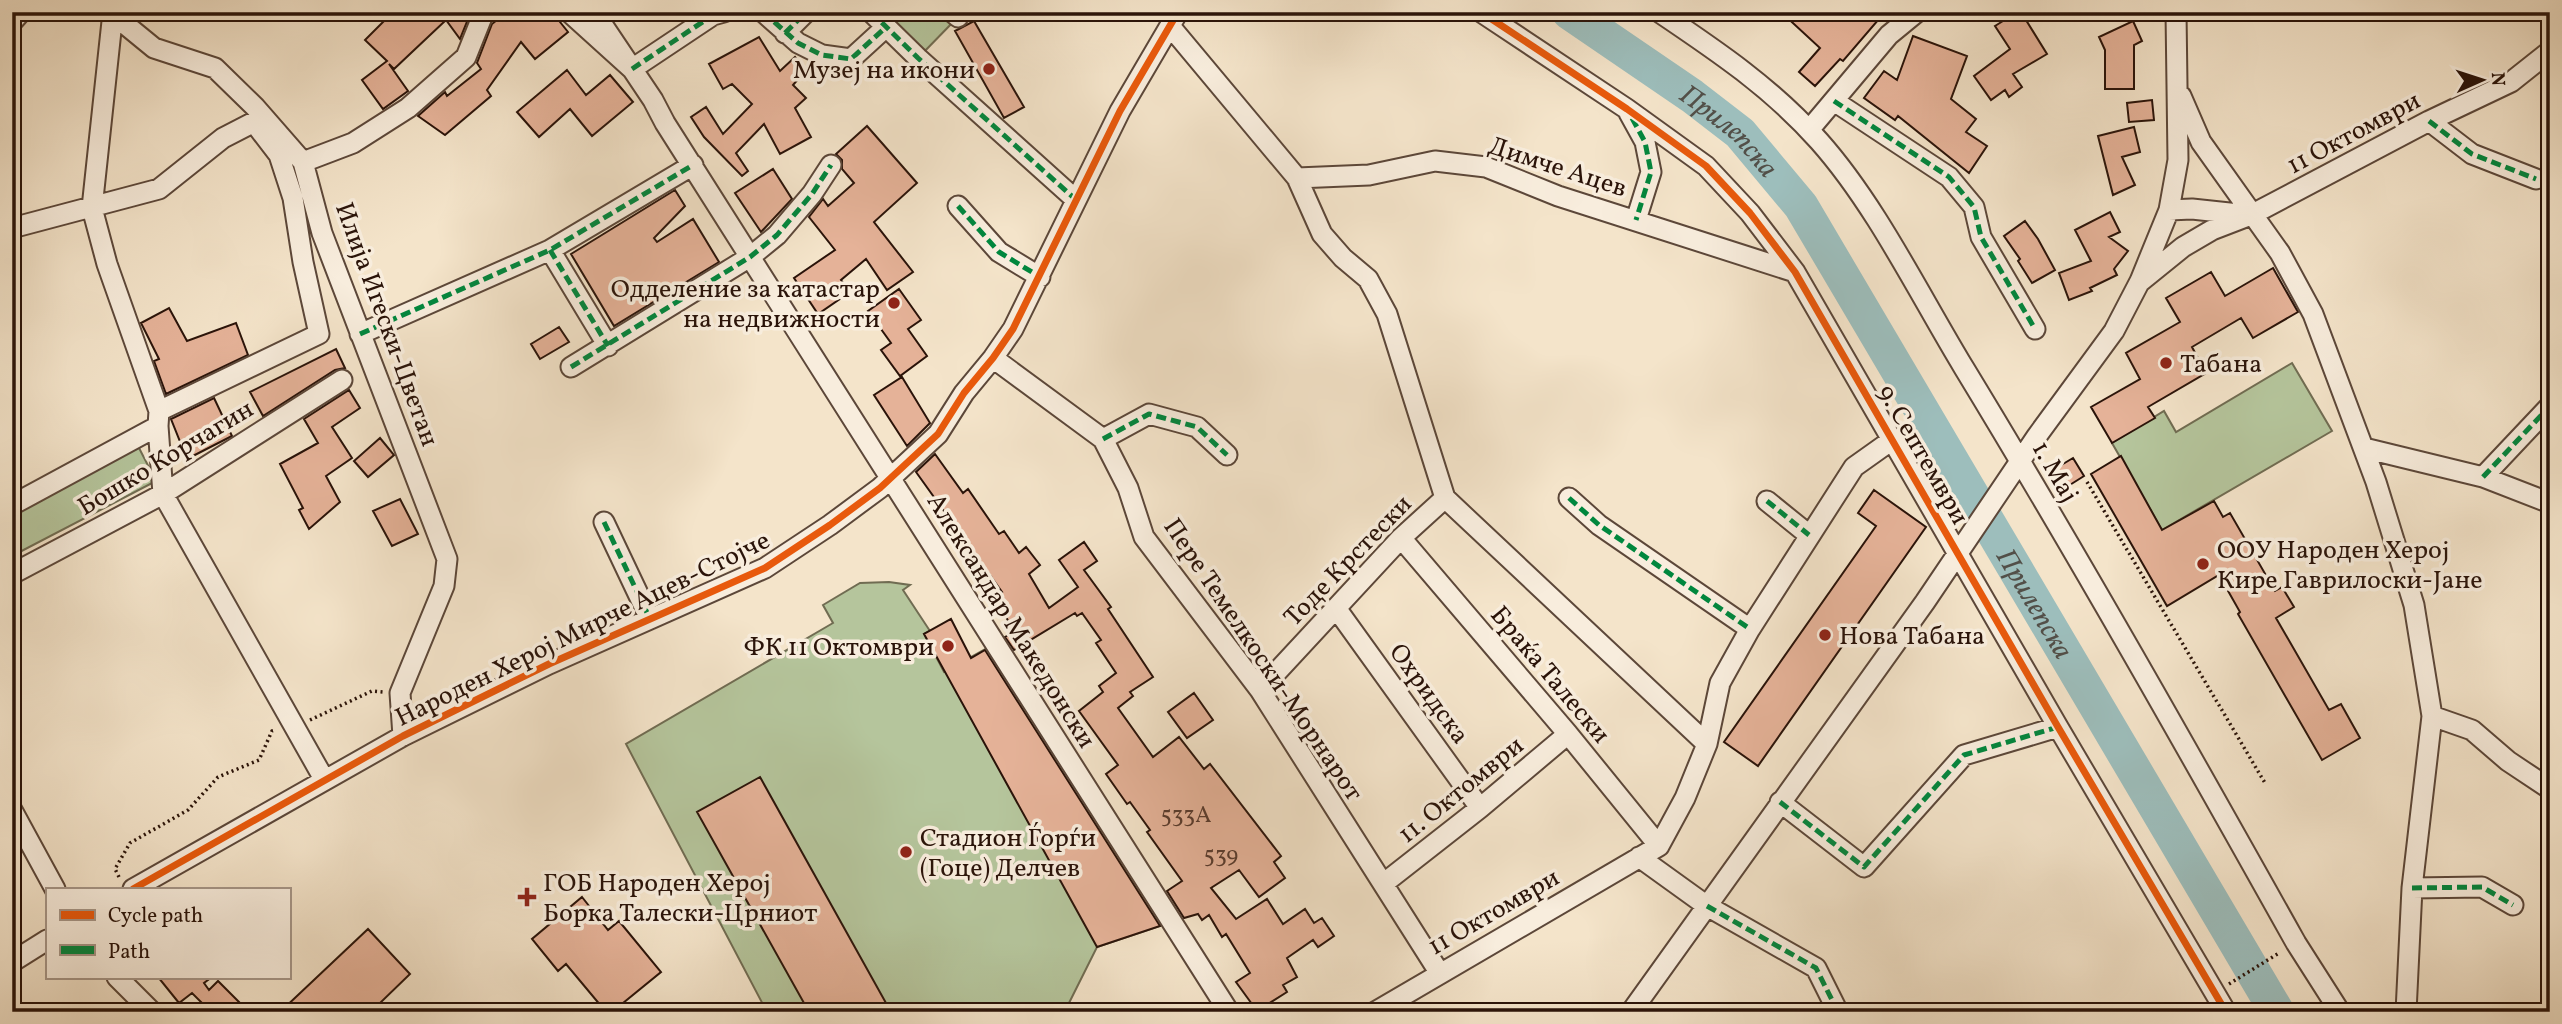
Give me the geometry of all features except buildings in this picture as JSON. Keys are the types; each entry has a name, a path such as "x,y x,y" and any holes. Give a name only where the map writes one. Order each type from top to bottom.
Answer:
{"street":[{"path":"12,22 21,12"},
{"path":"303,162 353,144 408,108 466,57 484,12"},
{"name":"Александар Македонски","path":"569,12 632,69"},
{"name":"Александар Македонски","path":"594,12 1229,1012"},
{"path":"632,69 713,15 724,12"},
{"path":"763,12 785,33 822,55 851,59 886,27"},
{"path":"785,33 806,12"},
{"path":"871,12 918,58 1075,199"},
{"name":"9. Септември","path":"1481,12 1627,109 1706,166 1750,213 1794,272 2226,1012"},
{"name":"1. Мај","path":"1659,12 1743,69 1809,130 1873,214 1943,335 2021,461 2296,943 2340,1012"},
{"path":"1809,130 1889,35 1917,12"},
{"name":"11 Октомври","path":"1958,555 2114,331 2140,281 2169,210 2178,160 2176,12"},
{"path":"112,13 92,208 107,264 158,419 163,494 324,779"},
{"name":"Илија Игески-Цветан","path":"112,13 154,48 215,68 255,115 303,162 322,233 447,559 444,586 400,693 403,736"},
{"path":"1174,19 1297,178 1322,234 1343,258 1368,279 1387,314 1445,498 1707,744"},
{"name":"Народен Херој Мирче Ацев-Стојче","path":"126,884 403,736 549,664 765,568 830,525 892,478 938,434 964,393 1013,329 1041,277 1075,199 1120,111 1174,19"},
{"name":"11 Октомври","path":"2140,281 2183,247 2213,230 2251,215 2429,121 2511,82 2550,51"},
{"path":"2178,88 2201,142 2280,253 2313,314 2364,448 2414,604 2432,716 2412,888 2406,1012"},
{"path":"1834,101 1950,177 1974,207 1981,237 2035,329"},
{"name":"Димче Ацев","path":"1627,109 1645,142 1651,172 1636,220"},
{"path":"12,228 159,189 255,115 279,155 293,198 303,262 319,334 158,419 12,505"},
{"path":"2429,121 2472,154 2536,179"},
{"name":"Димче Ацев","path":"1297,178 1368,175 1435,161 1486,167 1558,196 1794,272"},
{"path":"570,367 750,257 777,235 812,194 831,164"},
{"path":"360,334 550,250 693,165"},
{"path":"958,206 999,252 1041,277"},
{"path":"2169,210 2192,209 2251,215"},
{"path":"550,250 608,346"},
{"name":"Пере Темелкоски-Морнарот","path":"993,358 1103,439 1128,488 1144,537 1259,690 1439,972"},
{"name":"Бошко Корчагин","path":"12,574 163,494 342,380"},
{"path":"2483,477 2550,406"},
{"path":"1103,439 1149,414 1197,427 1227,455"},
{"path":"1659,846 1685,797 1707,744 1720,683 1750,629 1854,467 1892,440"},
{"path":"2364,448 2483,477 2550,503"},
{"name":"Тоде Крстески","path":"1259,690 1401,538 1445,498"},
{"path":"1569,498 1599,525 1750,629"},
{"path":"1768,501 1809,535"},
{"path":"604,522 650,619"},
{"name":"Браќа Талески","path":"1401,538 1568,734 1659,846"},
{"path":"1631,1012 1958,555"},
{"name":"Охридска","path":"1336,608 1480,808"},
{"path":"2432,716 2472,730 2508,761 2550,789"},
{"path":"1780,802 1864,867 1964,755 2058,727"},
{"name":"11. Октомври","path":"1383,884 1568,734"},
{"path":"12,810 54,888"},
{"name":"11 Октомври","path":"1375,1012 1439,972 1659,846"},
{"path":"1639,857 1707,906 1816,968 1838,1012"},
{"path":"2412,888 2482,887 2513,905"},
{"path":"12,962 46,941"},
{"path":"118,978 152,1012"}],"path":[{"path":"2087,482 2265,783"},
{"path":"2215,992 2296,943"}],"green space":[{"path":"871,12 952,12 958,17 918,58"},
{"path":"2292,363 2332,431 2162,530 2112,443 2164,411 2176,432"},
{"path":"138,446 156,481 12,556 12,512"},
{"name":"Стадион Ѓорѓи (Гоце) Делчев","path":"889,582 910,585 903,590 930,631 924,634 944,672 996,643 1172,922 1097,947 1069,1003 1055,1012 767,1012 626,744 833,623 823,605 860,583"}],"waterway":[{"name":"Прилепска","path":"1569,12 1692,96 1740,133 1801,206 2277,1012"}],"marked path":[{"path":"632,69 713,15 724,12"},
{"path":"763,12 798,43 822,55 851,59 886,27"},
{"path":"785,33 806,12"},
{"path":"871,12 918,58 1075,199"},
{"path":"952,12 958,17"},
{"path":"1834,101 1949,177 1974,207 1981,237 2035,329"},
{"path":"1632,118 1645,142 1651,172 1636,220"},
{"path":"2429,121 2472,154 2536,179"},
{"path":"360,334 550,250 693,165"},
{"path":"571,367 750,257 777,235 812,194 831,165"},
{"path":"958,206 999,252 1040,277"},
{"path":"550,250 608,346"},
{"path":"2483,477 2550,406"},
{"path":"1103,439 1149,414 1197,427 1227,455"},
{"path":"1569,498 1599,525 1750,629"},
{"path":"1767,501 1809,535"},
{"path":"604,522 650,619"},
{"path":"1780,802 1864,867 1964,755 2058,727"},
{"path":"2412,888 2482,887 2513,905"},
{"path":"1707,906 1816,968 1838,1012"}],"cycle path":[{"path":"135,888 403,736 549,664 765,568 880,488 938,434 964,393 1013,329 1120,111 1178,12"},
{"path":"1481,12 1627,109 1706,166 1750,213 1795,272 2226,1012"}],"place":[{"name":"Музеј на икони","path":"989,69"},
{"name":"Одделение за катастар на недвижности","path":"894,303"},
{"name":"Табана","path":"2166,363"},
{"name":"ООУ Народен Херој Кире Гаврилоски-Јане","path":"2203,564"},
{"name":"Нова Табана","path":"1825,635"},
{"name":"ФК 11 Октомври","path":"948,646"},
{"name":"Стадион Ѓорѓи (Гоце) Делчев","path":"906,852"},
{"name":"ГОБ Народен Херој Борка Талески-Црниот","path":"527,897"}]}
